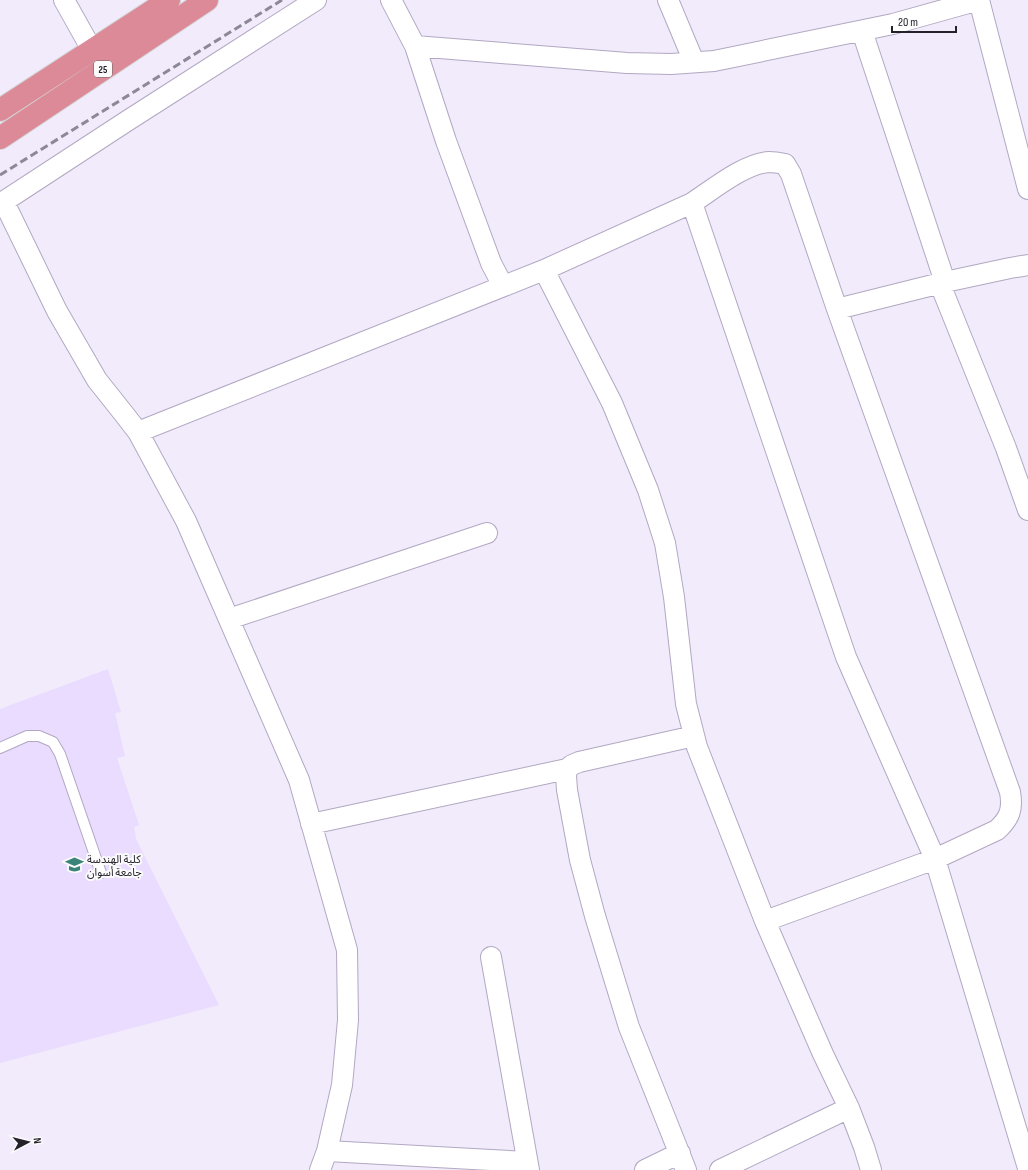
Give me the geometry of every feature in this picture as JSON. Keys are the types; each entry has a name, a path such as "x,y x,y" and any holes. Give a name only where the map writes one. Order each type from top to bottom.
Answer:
{"highway":[{"name":"25","path":"0,138 207,0"},
{"name":"25","path":"0,110 92,50 161,2"}],"street":[{"path":"64,0 92,50"},
{"path":"316,0 2,203 57,311 97,380 138,432 186,521 299,780 348,950 348,1020 342,1085 327,1151 320,1170"},
{"path":"391,0 414,46 446,141 491,263 503,286"},
{"path":"668,0 694,62"},
{"path":"414,46 627,63 671,64 714,61 893,24 979,0 1028,189"},
{"path":"862,30 943,283 1028,510"},
{"path":"138,432 544,270 692,203 734,175 751,167 768,162 785,164 791,174 837,309 1010,792 1012,803 1006,822 997,830 935,859 765,921"},
{"path":"692,203 846,657 935,859 1028,1168"},
{"path":"837,309 943,283 1028,265"},
{"path":"544,270 612,403 648,490 665,543 674,597 686,704 697,747 765,921 823,1054 849,1108 871,1170"},
{"path":"229,619 487,533"},
{"path":"645,1170 683,1162 629,1027 595,916 579,853 567,790 566,776 568,769 572,765 579,762 694,736"},
{"path":"311,824 568,769"},
{"path":"327,1151 528,1166 491,957"},
{"path":"720,1170 849,1108"}],"lane":[{"path":"0,748 27,736 39,736 53,742 60,754 101,873"}],"shaded area":[{"name":"كلية الهندسة جامعة أسوان","path":"108,669 121,712 115,713 125,756 117,758 139,825 134,827 136,839 219,1005 0,1063 0,709"}],"railway":[{"path":"0,175 282,0"}],"place":[{"name":"كلية الهندسة جامعة أسوان","path":"74,865"}]}
